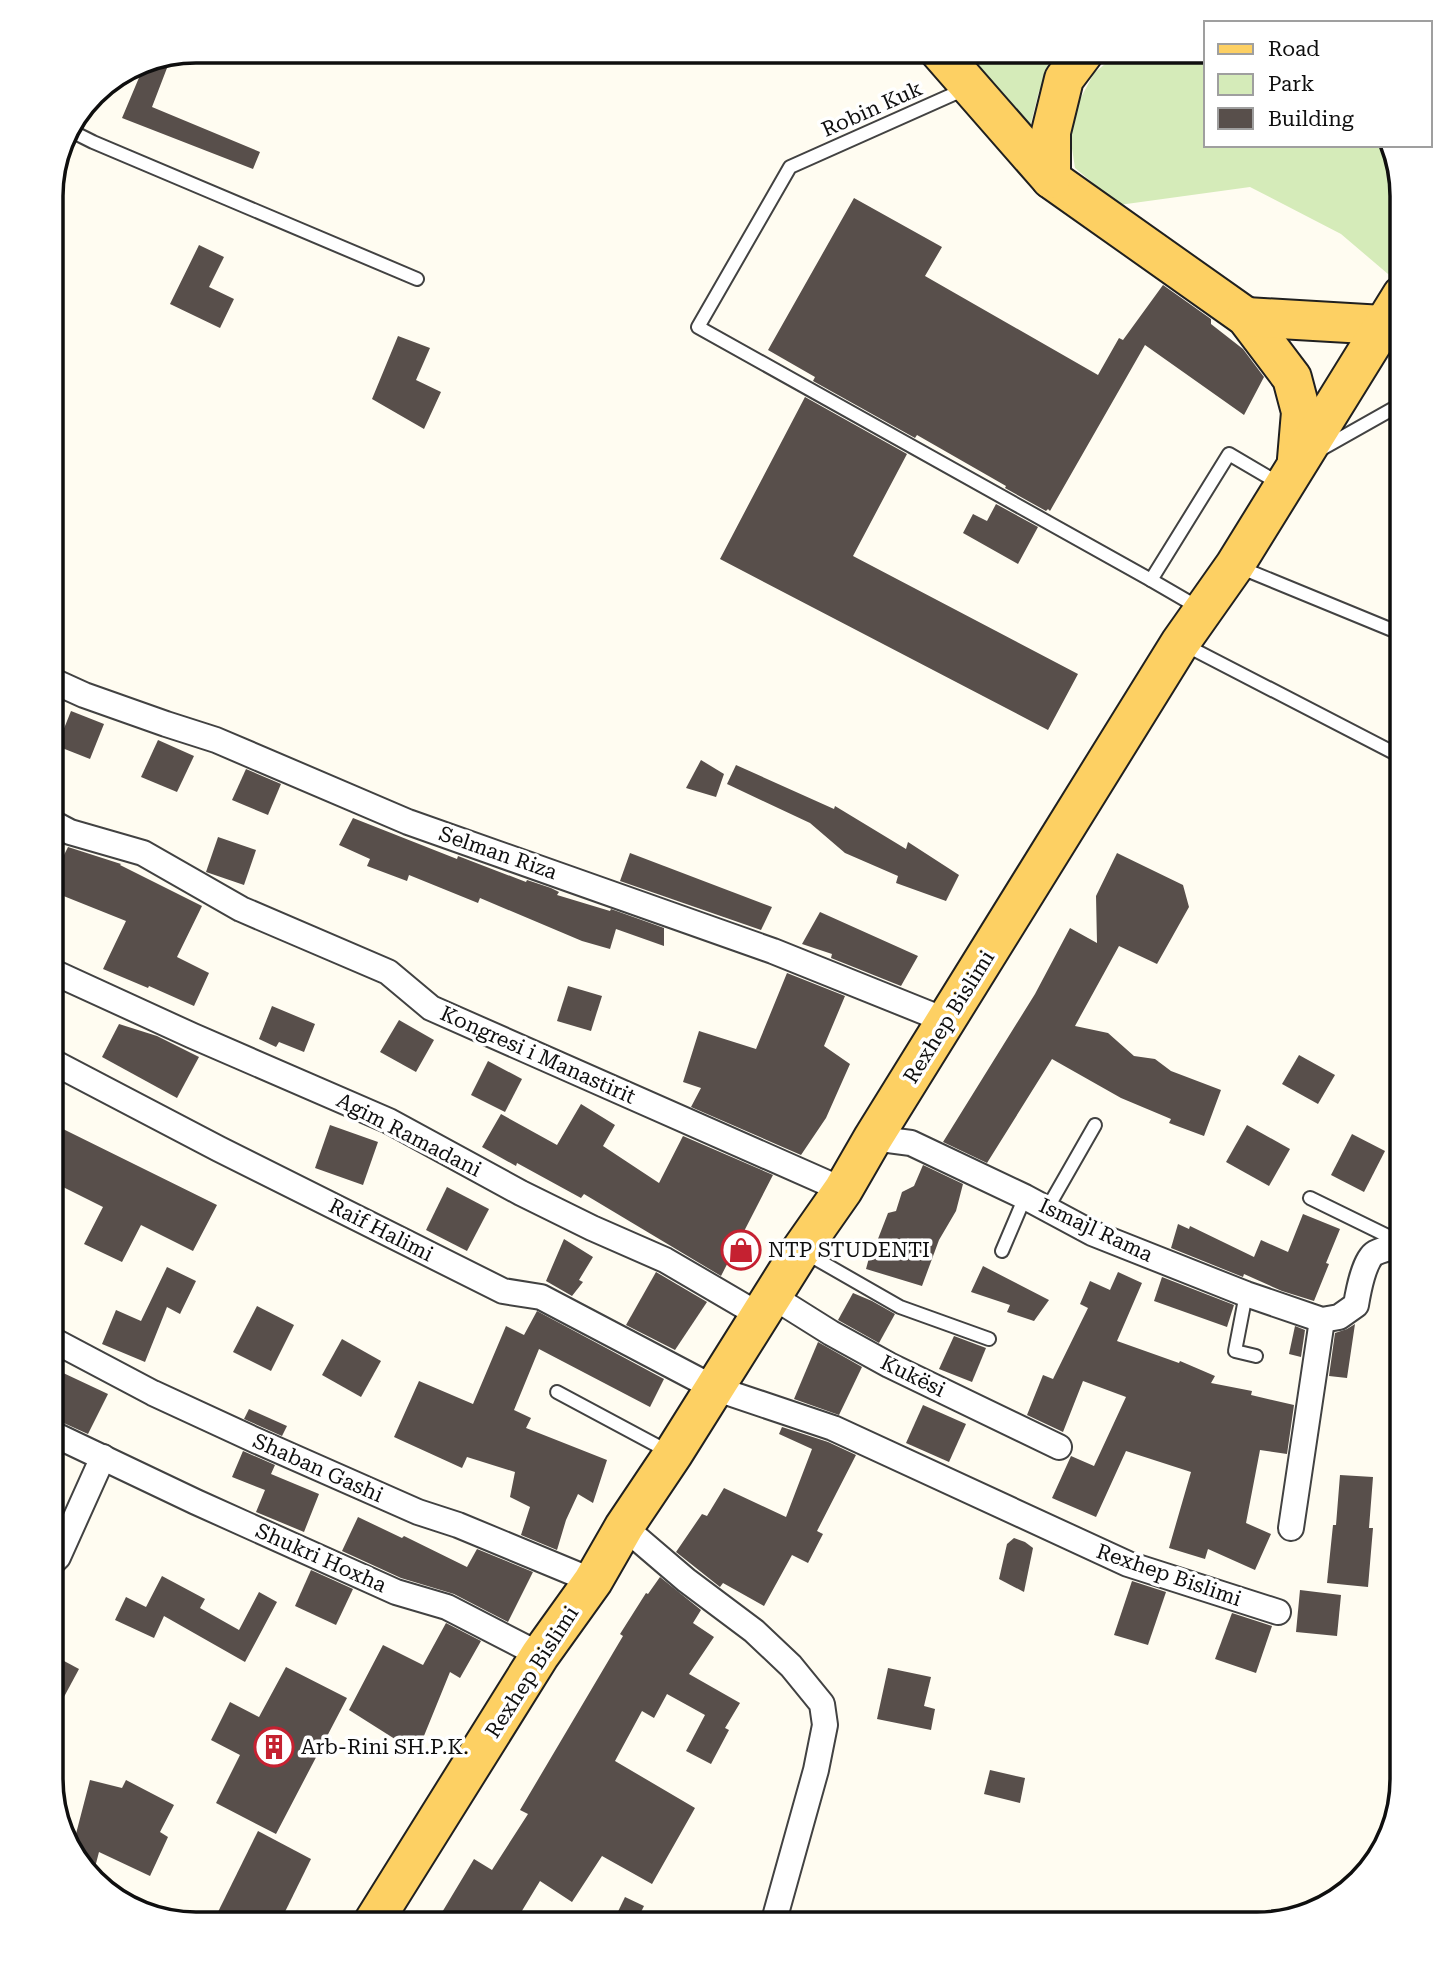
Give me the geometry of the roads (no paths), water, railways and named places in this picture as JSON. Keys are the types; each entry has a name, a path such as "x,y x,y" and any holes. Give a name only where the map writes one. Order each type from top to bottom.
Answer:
{"main road":[{"path":"949,63 1051,179 1247,317 1292,378 1301,412 1290,475"},
{"path":"1051,179 1051,132 1064,79 1075,63"},
{"path":"1247,317 1390,310"},
{"name":"Rexhep Bislimi","path":"379,1912 540,1655 593,1581 624,1527 673,1454 765,1305 843,1190 1180,643 1235,565 1390,315"}],"street":[{"name":"Selman Riza","path":"63,685 216,740 408,821 773,951 947,1021"},
{"name":"Kongresi i Manastirit","path":"63,828 143,853 241,909 388,972 431,1008 843,1190"},
{"name":"Agim Ramadani","path":"63,977 193,1037 389,1121 521,1193 592,1228 765,1305"},
{"name":"Raif Halimi","path":"63,1067 503,1291 541,1297 714,1388"},
{"name":"Ismajl Rama","path":"873,1138 911,1143 1092,1233 1246,1294 1322,1320"},
{"path":"1292,1528 1322,1320 1339,1317 1356,1305 1369,1259 1374,1254 1390,1248"},
{"name":"Kukësi","path":"765,1305 831,1333 889,1366 1059,1447"},
{"name":"Shaban Gashi","path":"63,1345 153,1393 257,1441 418,1512 458,1525 593,1581"},
{"name":"Rexhep Bislimi","path":"714,1388 833,1428 1128,1564 1278,1612"},
{"name":"Shukri Hoxha","path":"63,1439 396,1592 447,1607 540,1655"},
{"path":"63,1547 103,1457"},
{"path":"624,1527 686,1580 754,1632 791,1666 822,1704 825,1725 816,1770 776,1912"}],"lane":[{"name":"Robin Kuk","path":"969,87 790,167 698,327 1151,580"},
{"path":"78,135 417,279"},
{"path":"1204,611 1151,580 1229,454 1290,475 1390,411"},
{"path":"1235,565 1390,629"},
{"path":"1180,643 1390,751"},
{"path":"1002,1251 1095,1125"},
{"path":"1310,1198 1390,1238"},
{"path":"801,1250 900,1307 989,1339"},
{"path":"1246,1294 1235,1351 1256,1356"},
{"path":"557,1392 673,1454"}],"place":[{"name":"NTP STUDENTI","path":"741,1250"},
{"name":"Arb-Rini SH.P.K.","path":"274,1747"}]}
